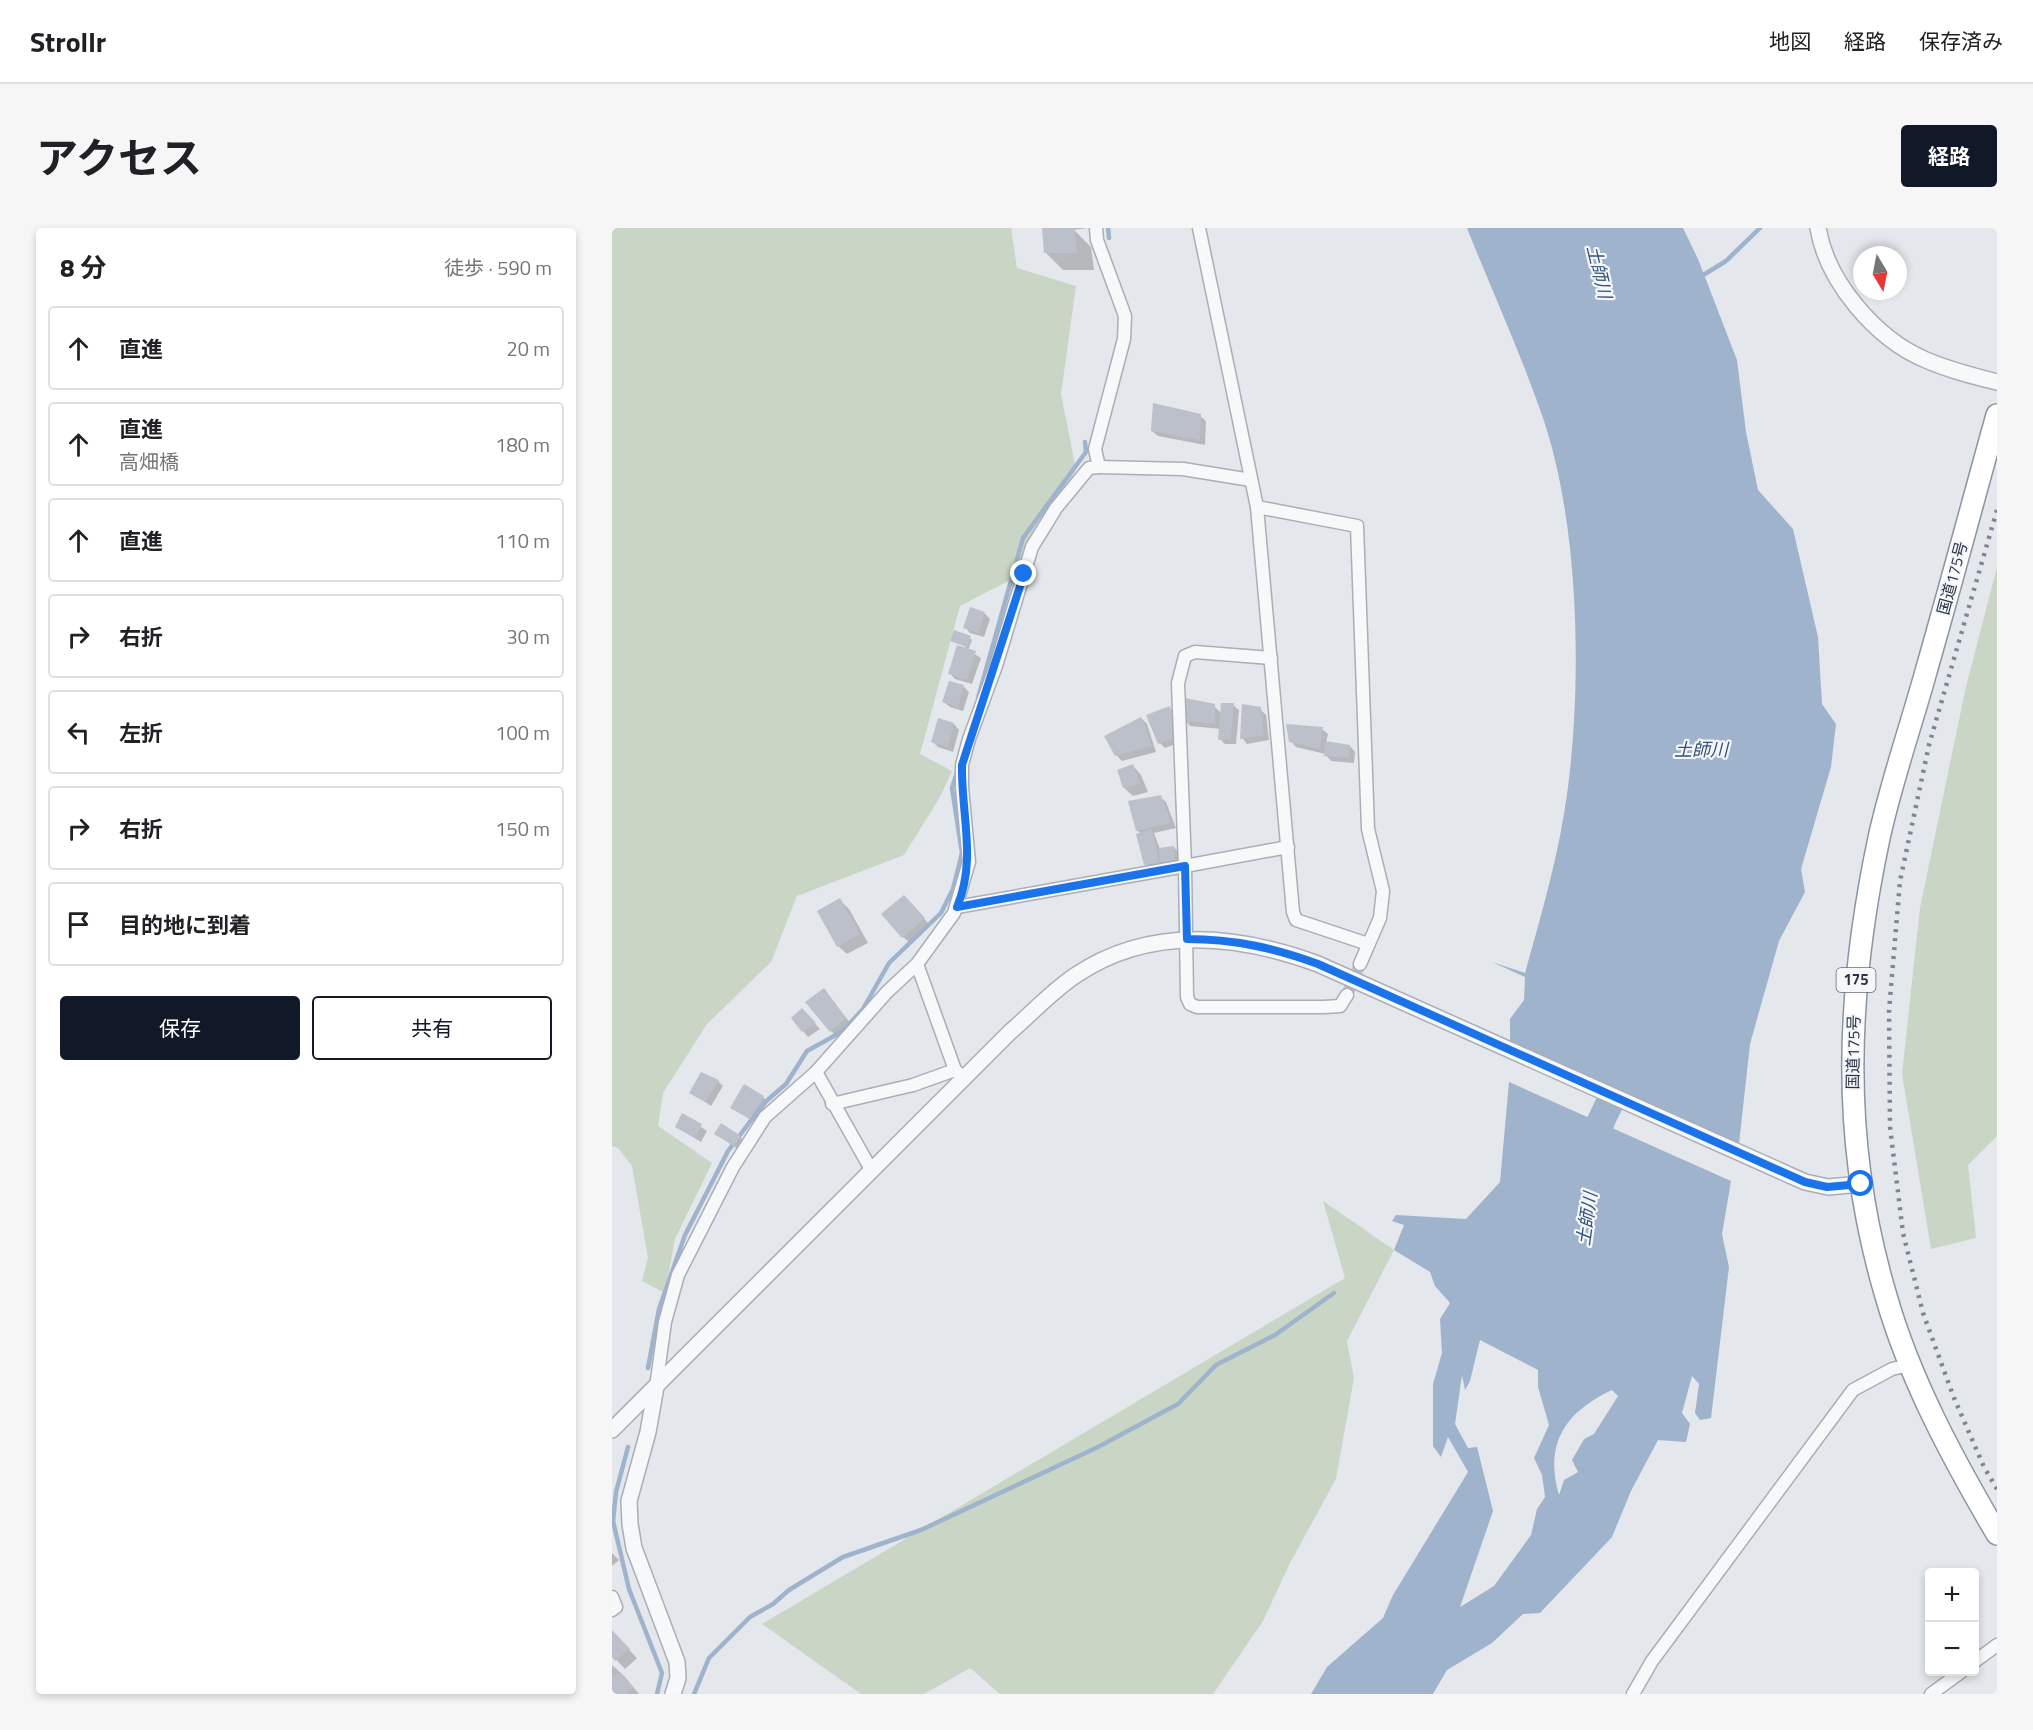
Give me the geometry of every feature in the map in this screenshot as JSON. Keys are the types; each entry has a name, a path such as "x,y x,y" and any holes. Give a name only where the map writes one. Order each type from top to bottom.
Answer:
{"highway":[{"name":"国道175号","path":"1997,415 1879,836 1855,983 1850,1067 1861,1184 1886,1297 1909,1365 1971,1489 1997,1534"}],"street":[{"path":"1096,228 1097,240 1125,316 1124,339 1095,449 1099,467"},
{"path":"1199,228 1244,435 1257,507 1293,912 1296,920 1368,944"},
{"path":"1818,228 1821,244 1832,271 1855,303 1887,336 1924,360 1997,382"},
{"path":"673,1694 678,1678 677,1662 634,1548 629,1501 656,1387 665,1322 678,1275 733,1167 765,1117 816,1072 887,992 917,964 957,907 969,862 962,765 969,739 996,666 1032,547 1063,500 1089,468 1183,469 1251,480"},
{"path":"1257,507 1357,526 1368,829 1383,891 1380,918 1360,964"},
{"path":"1271,658 1195,652 1185,657 1178,683 1187,997 1190,1004 1197,1008 1340,1006 1347,995"},
{"path":"957,907 1288,847"},
{"path":"612,1430 872,1172 960,1074 1076,975 1112,957 1143,946 1187,939 1227,939 1276,949 1318,964 1805,1182 1827,1187 1861,1184"},
{"path":"917,964 960,1074"},
{"path":"816,1072 872,1172"},
{"path":"832,1104 960,1074"},
{"path":"1633,1694 1652,1661 1853,1390 1892,1369 1909,1365"},
{"path":"612,1598 616,1607 612,1610"},
{"path":"1979,1658 1997,1645"},
{"path":"1931,1694 1954,1676"}],"green space":[{"path":"612,228 1011,228 1017,268 1076,286 1061,394 1076,470 1022,574 960,606 920,754 952,771 940,797 904,855 797,896 771,962 707,1024 663,1093 658,1126 712,1163 675,1239 665,1293 642,1281 648,1258 632,1166 618,1148 612,1146"},
{"path":"1997,567 1997,1136 1968,1165 1976,1238 1931,1249 1902,1074 1920,908 1965,691"},
{"path":"1323,1201 1394,1250 1347,1341 1354,1378 1336,1479 1290,1563 1263,1621 1213,1694 1000,1694 970,1668 924,1694 861,1694 762,1624 1345,1278"}],"water":[{"name":"土師川","path":"1467,228 1683,228 1698,259 1737,360 1746,432 1758,490 1793,529 1818,637 1822,704 1836,724 1831,767 1801,869 1805,892 1779,941 1750,1044 1739,1144 1510,1045 1510,1019 1524,1000 1525,977 1492,962 1525,973 1555,858 1565,811 1572,744 1576,650 1574,601 1564,505 1555,460 1543,418"},
{"path":"1509,1082 1731,1181 1722,1234 1729,1267 1711,1418 1700,1420 1695,1413 1699,1384 1692,1376 1682,1413 1690,1424 1686,1442 1658,1440 1631,1491 1612,1537 1540,1613 1523,1614 1492,1643 1447,1670 1433,1694 1311,1694 1327,1667 1383,1618 1393,1595 1468,1472 1448,1437 1441,1457 1433,1446 1433,1384 1442,1353 1440,1319 1450,1303 1435,1286 1430,1272 1394,1250 1404,1225 1392,1221 1396,1215 1466,1219 1500,1182","holes":["1480,1340 1538,1370 1538,1387 1549,1425 1534,1458 1542,1475 1545,1497 1537,1509 1531,1535 1494,1586 1460,1607 1493,1511 1477,1447 1468,1448 1455,1424 1462,1375 1465,1390 1470,1381","1612,1390 1618,1396 1594,1434 1584,1439 1572,1460 1578,1472 1564,1480 1559,1495 1554,1460 1562,1432 1582,1409"]}],"building":[{"path":"1042,228 1074,228 1077,253 1044,253"},
{"path":"1153,403 1201,414 1200,440 1151,431"},
{"path":"970,607 985,612 979,633 963,628"},
{"path":"954,630 971,636 967,647 950,641"},
{"path":"957,645 976,651 967,680 948,674"},
{"path":"949,681 964,685 958,707 942,702"},
{"path":"1185,698 1215,704 1215,724 1183,721"},
{"path":"1221,703 1234,703 1231,739 1218,740"},
{"path":"1242,704 1261,707 1264,735 1240,739"},
{"path":"1170,706 1180,736 1158,744 1146,715"},
{"path":"1141,717 1152,746 1115,756 1104,736"},
{"path":"938,718 954,723 948,747 931,742"},
{"path":"1286,724 1323,727 1320,749 1289,742"},
{"path":"1325,741 1350,745 1349,758 1324,756"},
{"path":"1133,764 1140,784 1123,788 1117,770"},
{"path":"1161,795 1171,823 1136,831 1128,801"},
{"path":"1152,829 1159,863 1144,865 1136,834"},
{"path":"1174,846 1175,861 1160,862 1159,848"},
{"path":"904,895 925,918 902,938 881,914"},
{"path":"840,898 860,934 837,947 817,911"},
{"path":"824,988 846,1018 830,1032 805,1002"},
{"path":"802,1008 816,1023 802,1032 791,1018"},
{"path":"701,1072 719,1080 705,1102 689,1093"},
{"path":"744,1084 764,1096 750,1119 730,1108"},
{"path":"682,1113 702,1124 695,1138 675,1127"},
{"path":"721,1123 741,1136 734,1146 714,1134"},
{"path":"612,1630 630,1649 615,1661 612,1657"},
{"path":"620,1672 633,1688 626,1694 612,1694 612,1678"}],"waterway":[{"path":"1108,228 1109,238"},
{"path":"1700,277 1726,261 1760,228"},
{"path":"978,698 1023,538 1086,452 1085,442"},
{"path":"648,1368 659,1309 685,1235 728,1151 764,1103 786,1084 807,1051 843,1031 863,1009 889,963 941,913 953,889 962,853 952,788 958,769"},
{"name":"土師川","path":"1596,1162 1600,1123 1627,1067"},
{"path":"694,1694 709,1658 750,1617 773,1604 789,1590 843,1557 921,1530 1098,1447 1178,1404 1216,1365 1275,1335 1334,1293"},
{"path":"628,1447 616,1492 613,1521 629,1589 662,1673 657,1694"}],"tunnel":[{"path":"1347,995 1360,964"}],"railway":[{"path":"1997,510 1929,745 1900,881 1889,1011 1890,1127 1903,1233 1923,1313 1954,1398 1984,1467 1997,1489"}],"route":[{"path":"1024,574 962,765 963,810 969,841 969,862 957,907 1185,866 1187,939 1227,939 1276,949 1318,964 1805,1182 1827,1187 1861,1184"}]}
